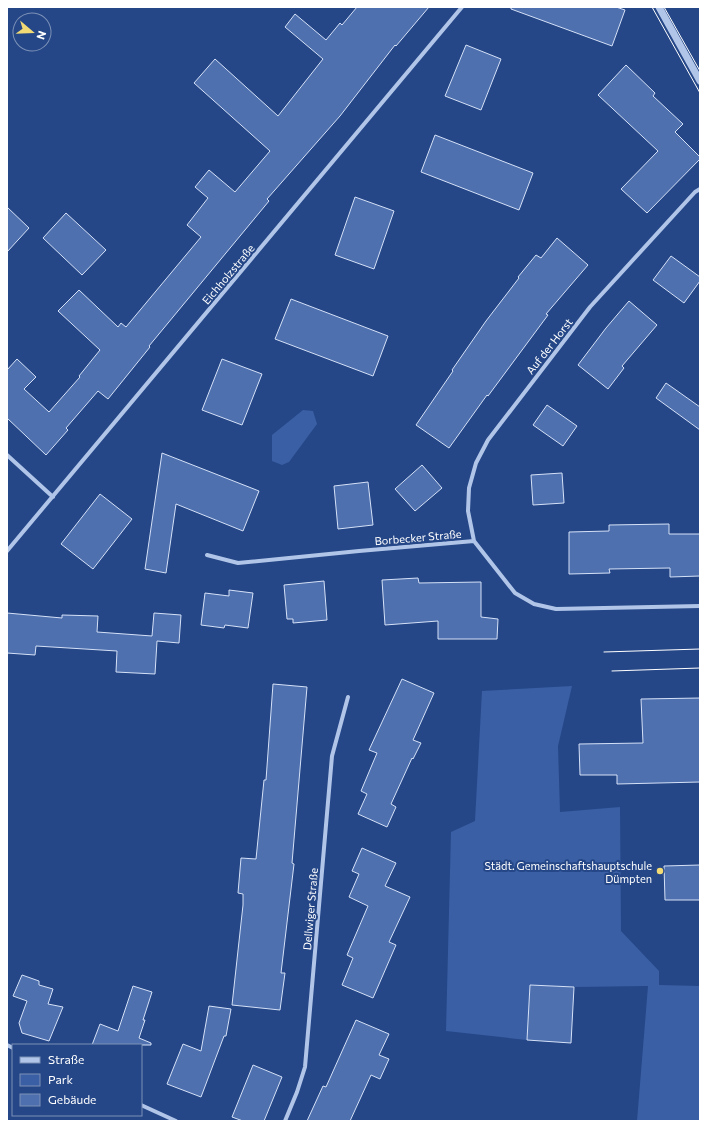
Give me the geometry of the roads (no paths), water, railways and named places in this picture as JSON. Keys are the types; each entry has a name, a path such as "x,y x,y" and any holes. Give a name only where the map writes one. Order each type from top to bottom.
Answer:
{"street":[{"name":"Eichholzstraße","path":"7,551 462,7"},
{"path":"659,7 700,81"},
{"name":"Auf der Horst","path":"474,541 468,511 468,488 476,463 488,440 590,307 695,192 700,189"},
{"path":"7,455 53,497"},
{"name":"Borbecker Straße","path":"207,555 238,563 474,541 515,593 534,604 556,610 700,606"},
{"name":"Dellwiger Straße","path":"285,1121 305,1068 332,756 348,697"},
{"path":"142,1105 176,1121"}],"tram line":[{"path":"652,7 700,93"},
{"path":"664,7 700,71"},
{"path":"604,652 700,649"},
{"path":"612,671 700,668"}],"place":[{"name":"Städt. Gemeinschaftshauptschule Dümpten","path":"660,871"}]}
